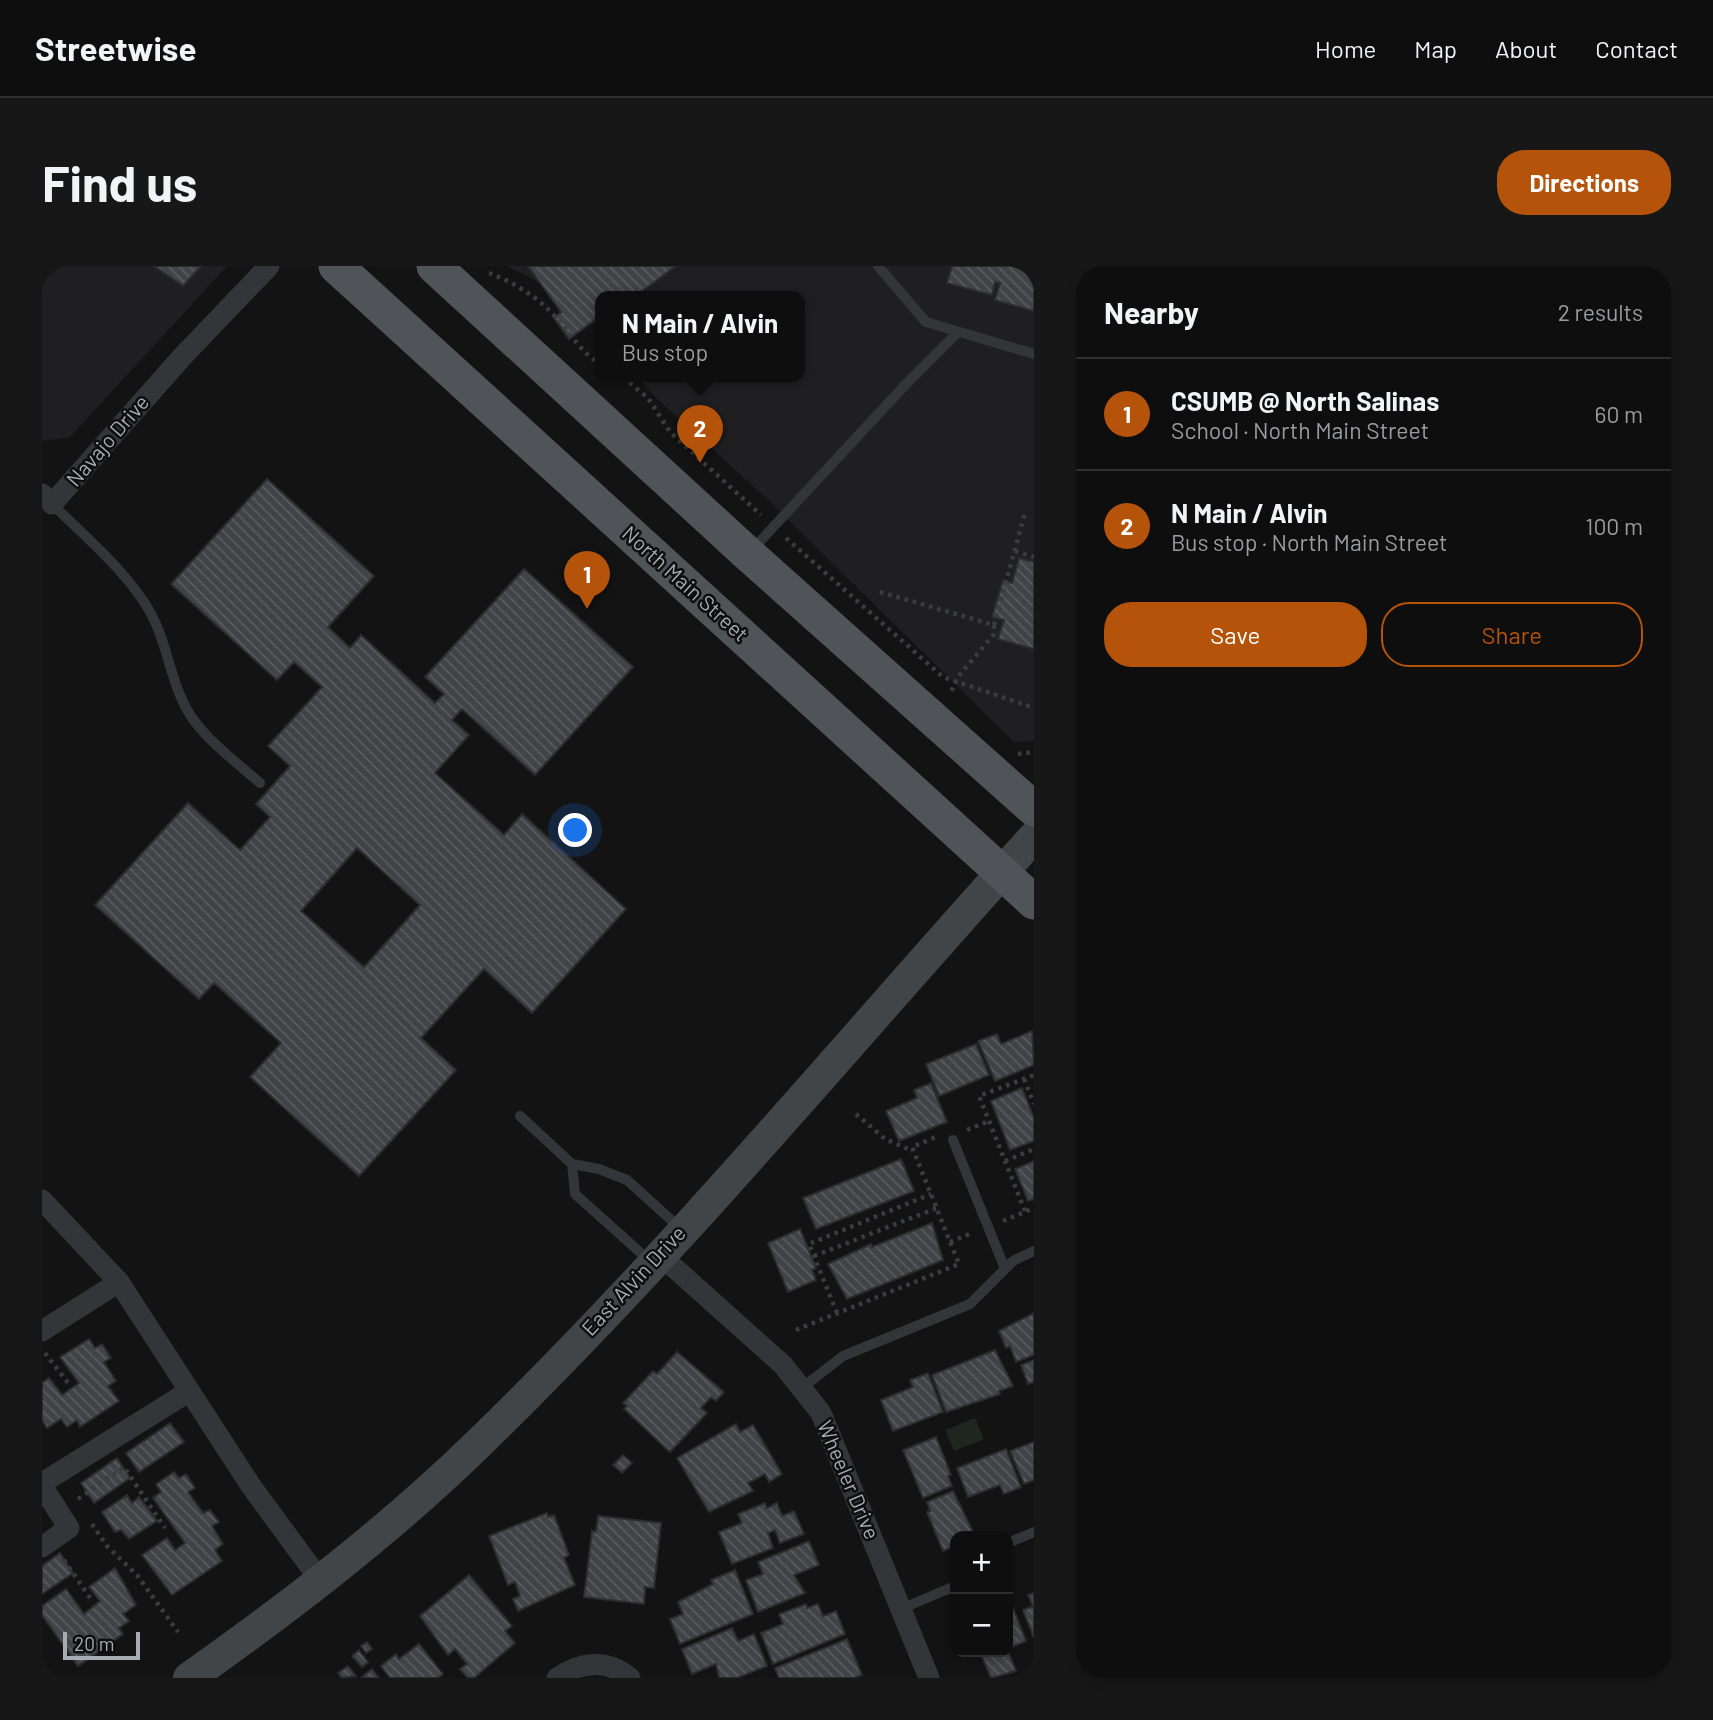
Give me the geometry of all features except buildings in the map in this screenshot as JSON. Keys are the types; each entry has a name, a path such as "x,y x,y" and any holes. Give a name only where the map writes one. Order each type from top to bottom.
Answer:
{"main road":[{"name":"North Main Street","path":"336,266 1034,902"},
{"path":"453,271 748,554 1034,808"},
{"name":"East Alvin Drive","path":"189,1678 320,1580 402,1514 477,1445 656,1259 1034,837"}],"street":[{"name":"Navajo Drive","path":"47,499 269,266"},
{"path":"42,1200 119,1282 251,1486 320,1580"},
{"name":"Wheeler Drive","path":"656,1259 764,1348 803,1387 830,1431 929,1678"},
{"path":"42,1331 119,1282"},
{"path":"46,1544 69,1528 42,1485 188,1392"},
{"path":"557,1678 579,1665 590,1664 611,1667 629,1678"}],"lane":[{"path":"878,266 926,322 1034,354"},
{"path":"748,554 958,332"},
{"name":"Navajo Drive","path":"47,499 112,562 143,601 161,630 182,701 198,727 260,783"},
{"path":"520,1116 572,1164 599,1169 627,1180 682,1230"},
{"path":"953,1140 1004,1269"},
{"path":"572,1164 575,1194 656,1259"},
{"path":"803,1387 843,1356 970,1304 1017,1258 1034,1251"},
{"path":"1013,1541 1034,1532"},
{"path":"901,1609 950,1588"}],"path":[{"path":"453,271 505,280 537,300 552,313 580,348 595,360"},
{"path":"629,382 648,398 670,432 943,677 1034,708"},
{"path":"952,700 950,692 956,681 994,635 994,625 1026,513"},
{"path":"1015,551 1034,557"},
{"path":"880,592 994,625"},
{"path":"1010,752 1034,752"},
{"path":"1025,1211 979,1096 1034,1075"},
{"path":"1024,1079 1034,1104"},
{"path":"856,1114 885,1139 914,1151"},
{"path":"962,1127 964,1131 989,1121"},
{"path":"796,1330 959,1264 912,1147 937,1137"},
{"path":"1005,1161 1034,1149"},
{"path":"837,1313 809,1244 931,1194"},
{"path":"814,1256 937,1208"},
{"path":"42,1349 68,1383"},
{"path":"166,1528 124,1467 77,1500 107,1546 137,1575 178,1632"},
{"path":"46,1544 93,1602"}],"shaded area":[{"path":"42,266 227,266 70,437 42,441"},
{"path":"507,266 1034,266 1034,741 1014,742 766,498 642,382 805,382 805,291 595,291 595,324 579,303"},
{"path":"975,1418 984,1439 954,1451 945,1430"}],"place":[{"name":"N Main / Alvin","path":"700,463"},
{"name":"CSUMB @ North Salinas","path":"587,609"}]}
